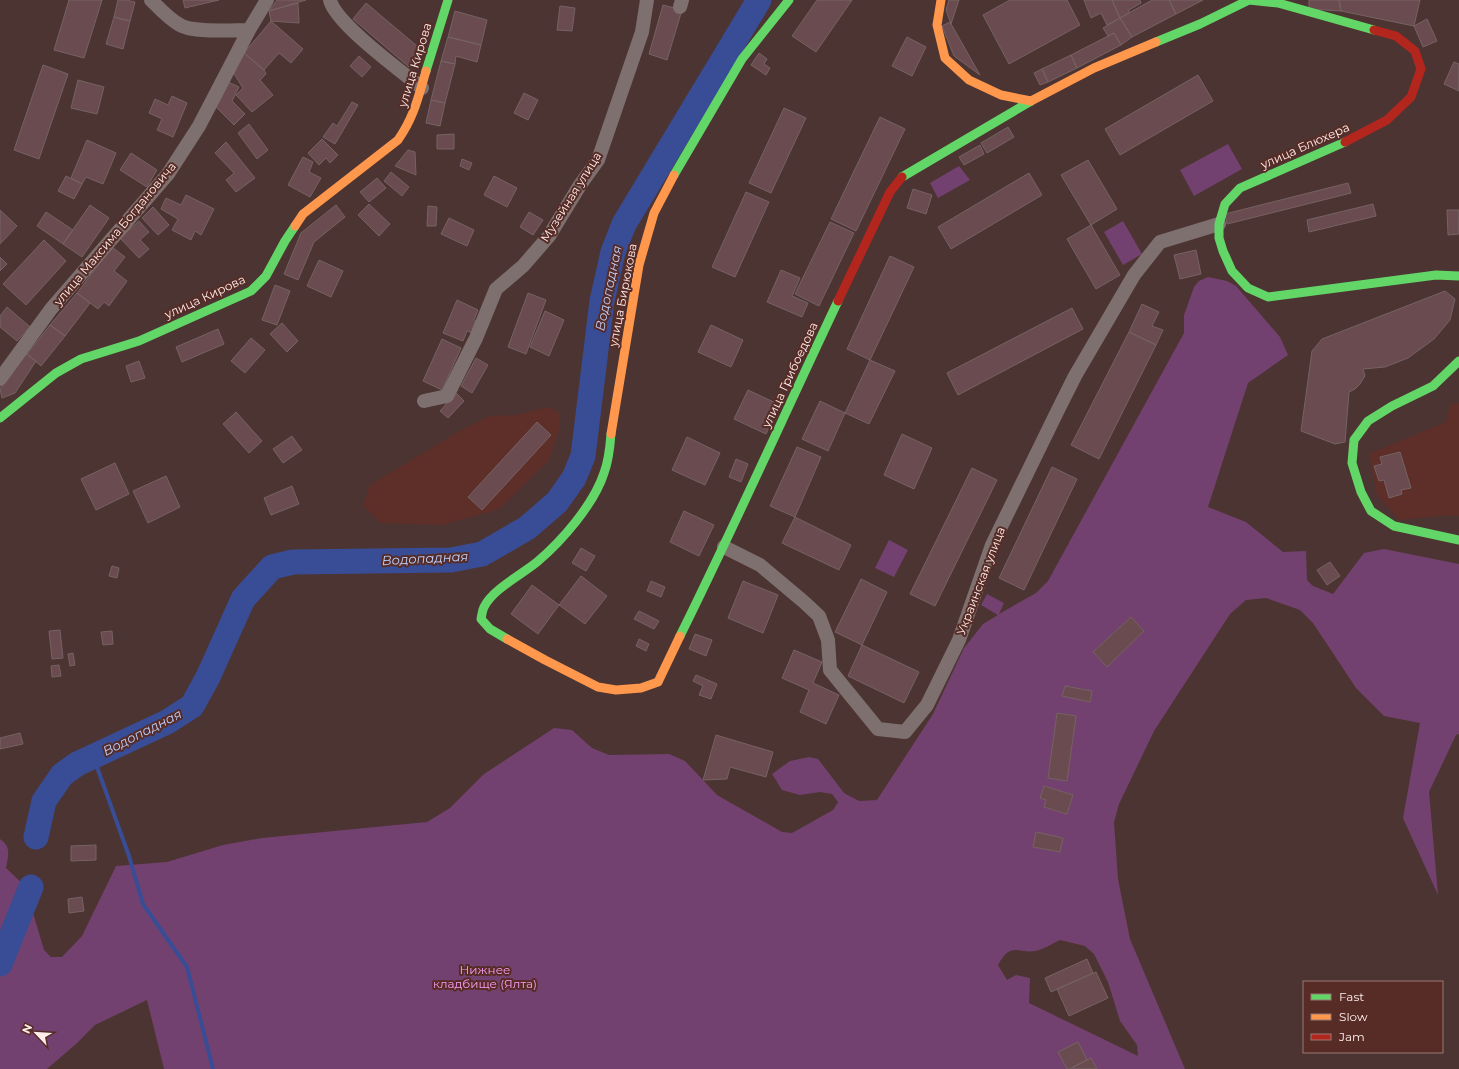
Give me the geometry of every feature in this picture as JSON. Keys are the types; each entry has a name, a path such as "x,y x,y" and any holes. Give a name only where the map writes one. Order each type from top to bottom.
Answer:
{"main road":[{"name":"улица Кирова","path":"0,418 56,373 81,359 139,341 251,291 266,276 285,241 303,214 398,140 407,127 422,88 448,0"},
{"name":"улица Бирюкова","path":"616,690 598,687 490,629 481,619 483,609 489,599 543,556 584,509 595,492 604,474 610,448 610,429 639,265 654,213 687,152 742,59 789,0"},
{"path":"941,0 937,25 945,58 969,80 1002,95 1031,101"},
{"name":"улица Блюхера","path":"1031,101 1094,68 1200,24 1248,0 1278,4 1396,36 1415,51 1421,69 1411,97 1387,120 1334,148 1240,188 1225,204 1218,224 1218,238 1232,271 1248,288 1268,297 1436,275 1459,276"},
{"name":"улица Грибоедова","path":"616,690 641,688 658,682 724,547 776,432 890,192 901,178 1031,101"},
{"path":"1459,361 1432,386 1392,406 1368,422 1354,440 1352,463 1361,492 1371,511 1394,526 1459,540"}],"street":[{"path":"151,0 172,20 181,26 191,29 249,30"},
{"name":"улица Максима Богдановича","path":"0,378 51,309 168,174 199,126 249,30 267,0"},
{"path":"330,0 339,17 351,29 422,88"},
{"name":"Музейная улица","path":"424,401 447,396 476,338 496,290 523,266 549,236 580,185 598,160 642,32 647,0"},
{"name":"Украинская улица","path":"724,547 760,565 819,616 828,640 830,670 878,729 905,732 927,705 959,640 992,545 1075,376 1134,274 1160,242 1218,224"}],"shaded area":[{"path":"1459,403 1459,516 1450,515 1399,520 1377,495 1369,454 1446,422 1450,404"},
{"path":"549,407 559,413 559,430 549,460 499,509 442,525 381,523 363,506 370,485 458,432 489,416 516,415"}],"green space":[{"path":"1228,144 1242,169 1194,196 1180,170"},
{"path":"959,166 970,180 938,198 930,183"},
{"path":"1123,221 1142,254 1123,265 1104,232"},
{"name":"Нижнее кладбище (Ялта)","path":"1208,277 1227,281 1236,286 1280,337 1288,355 1248,383 1208,507 1246,522 1283,552 1306,551 1307,580 1313,586 1333,594 1364,553 1384,549 1459,564 1459,734 1456,735 1429,792 1438,895 1403,818 1420,723 1384,716 1356,688 1313,623 1300,610 1266,598 1246,600 1230,614 1154,731 1119,804 1114,822 1118,879 1130,939 1185,1069 164,1069 147,1000 95,1025 47,1069 0,1069 0,839 4,842 8,849 6,868 25,886 44,950 51,957 62,957 82,936 116,866 167,862 223,845 262,838 427,822 450,808 484,774 554,728 572,730 592,748 609,755 669,754 685,761 717,795 782,832 792,833 833,810 838,802 832,794 820,792 800,795 782,790 772,774 790,761 809,757 818,759 844,793 859,801 877,800 933,714 964,648 983,624 998,615 981,605 987,594 1004,603 999,614 1036,593 1048,581 1184,333 1184,315 1194,287 1199,281","holes":["1131,617 1144,631 1107,666 1093,652","1065,686 1092,691 1090,702 1063,696","1057,714 1076,716 1067,781 1048,778","1044,786 1073,795 1067,814 1044,807 1046,800 1040,798","1036,833 1062,838 1060,852 1033,847","1060,940 1085,946 1094,954 1108,982 1120,1021 1137,1045 1138,1056 1029,1003 1030,978 1016,975 1007,980 998,965 1003,957 1012,950 1032,951 1042,949"]},
{"path":"889,540 908,550 894,577 875,568"}],"building":[{"path":"69,0 102,0 84,58 54,50"},
{"path":"118,0 135,2 130,21 114,17"},
{"path":"183,0 219,0 185,8"},
{"path":"277,0 306,0 269,11"},
{"path":"817,0 852,0 816,52 792,36"},
{"path":"949,0 959,0 951,24 946,10"},
{"path":"1010,0 1067,0 1080,25 1009,64 983,15"},
{"path":"1084,0 1112,0 1120,18 1107,25 1101,13 1091,18"},
{"path":"1112,0 1140,0 1141,3 1129,10 1129,13 1120,18"},
{"path":"1152,0 1169,0 1176,14 1132,37 1120,18"},
{"path":"1169,0 1203,0 1176,14"},
{"path":"1309,0 1339,0 1341,11 1309,9"},
{"path":"1339,0 1420,0 1414,26 1341,11"},
{"path":"298,3 299,23 271,21 269,11"},
{"path":"366,3 423,51 409,67 353,19"},
{"path":"663,5 682,10 667,60 649,54"},
{"path":"560,6 575,8 572,31 557,30"},
{"path":"455,11 487,20 481,45 448,37"},
{"path":"114,17 130,21 123,49 106,44"},
{"path":"1120,18 1132,37 1121,45 1114,33 1108,36 1103,28"},
{"path":"1427,19 1437,41 1423,47 1414,26"},
{"path":"271,21 303,49 291,63 279,53 264,70 244,53"},
{"path":"950,22 980,75 954,56 942,26"},
{"path":"1114,33 1121,45 1077,68 1071,55"},
{"path":"448,37 481,45 477,62 456,56 455,64 441,61"},
{"path":"907,37 926,47 912,76 892,66"},
{"path":"244,53 264,70 266,74 260,80 273,95 252,112 236,95 243,88 233,72"},
{"path":"759,53 767,59 764,64 770,68 766,75 751,65"},
{"path":"1071,55 1077,68 1048,82 1042,69"},
{"path":"359,56 371,67 362,77 350,66"},
{"path":"441,61 455,64 445,103 431,100"},
{"path":"1454,62 1459,64 1459,91 1444,84"},
{"path":"43,65 68,74 39,159 14,150"},
{"path":"1042,69 1048,82 1040,85 1034,73"},
{"path":"1198,75 1213,101 1120,155 1105,129"},
{"path":"78,80 104,87 97,114 71,108"},
{"path":"228,82 239,87 232,101 245,114 234,125 215,106"},
{"path":"524,93 538,100 528,120 514,113"},
{"path":"172,96 187,103 173,137 157,130 162,119 149,113 155,99 168,105"},
{"path":"431,100 445,103 440,126 426,123"},
{"path":"352,102 358,105 335,144 323,137 333,123 337,126"},
{"path":"784,108 806,118 771,193 749,183"},
{"path":"880,117 905,129 856,231 831,219"},
{"path":"249,124 268,150 257,159 238,133"},
{"path":"1008,127 1014,137 987,153 981,143"},
{"path":"454,134 454,149 437,149 437,135"},
{"path":"322,139 338,155 330,163 326,158 319,165 308,153"},
{"path":"87,140 116,153 103,184 86,177 82,184 71,178"},
{"path":"226,142 255,178 236,192 226,180 234,173 215,153"},
{"path":"980,145 984,154 964,165 959,157"},
{"path":"408,150 415,152 416,175 395,166"},
{"path":"131,153 157,170 147,187 120,170"},
{"path":"303,157 313,162 309,172 321,178 310,197 288,185"},
{"path":"462,159 472,163 469,170 460,166"},
{"path":"1088,160 1117,209 1091,225 1061,175"},
{"path":"391,172 409,187 402,196 384,181"},
{"path":"1029,173 1042,195 951,249 938,227"},
{"path":"66,176 82,184 74,199 58,191"},
{"path":"494,176 517,188 507,207 484,195"},
{"path":"377,178 386,188 369,202 360,192"},
{"path":"1348,183 1351,193 1227,224 1225,214"},
{"path":"913,189 932,195 926,214 907,208"},
{"path":"746,192 769,202 735,277 712,267"},
{"path":"186,195 214,209 201,235 195,231 191,240 172,230 178,219 161,209 166,198 181,205"},
{"path":"369,204 390,224 379,236 358,215"},
{"path":"1373,204 1376,216 1309,232 1307,220"},
{"path":"90,205 109,218 82,257 63,244"},
{"path":"336,205 345,217 314,242 298,280 284,274 301,233"},
{"path":"428,206 437,207 436,226 427,226"},
{"path":"153,207 169,225 158,235 142,218"},
{"path":"0,210 17,226 0,244"},
{"path":"1447,210 1459,210 1459,234 1448,235"},
{"path":"46,212 73,230 63,244 37,226"},
{"path":"529,212 543,220 533,235 520,227"},
{"path":"449,218 474,230 467,246 441,234"},
{"path":"139,221 149,232 140,240 149,249 139,258 120,238"},
{"path":"830,222 854,233 819,306 795,294"},
{"path":"1091,225 1120,275 1096,289 1067,239"},
{"path":"44,240 66,261 26,305 3,284"},
{"path":"112,247 125,257 114,271 127,281 109,306 104,302 98,309 77,293"},
{"path":"1196,250 1201,274 1180,279 1174,255"},
{"path":"890,256 914,267 870,360 847,349"},
{"path":"0,257 7,264 0,271"},
{"path":"319,260 343,271 331,297 307,286"},
{"path":"781,270 800,278 792,296 808,303 802,317 767,302"},
{"path":"275,285 290,291 277,325 262,320"},
{"path":"1445,291 1455,299 1450,320 1434,339 1408,358 1385,367 1363,369 1365,376 1355,389 1349,392 1345,442 1335,444 1301,431 1312,351 1322,339"},
{"path":"77,293 90,303 65,336 50,325"},
{"path":"528,293 546,300 526,354 508,347"},
{"path":"457,300 478,310 474,320 477,322 473,333 467,331 463,341 443,333"},
{"path":"1142,304 1159,312 1152,326 1163,330 1156,345 1129,332"},
{"path":"7,307 30,327 17,341 0,327 0,316"},
{"path":"1072,308 1083,329 958,395 947,373"},
{"path":"545,311 564,320 549,356 530,347"},
{"path":"282,323 298,341 287,352 270,334"},
{"path":"50,325 65,336 41,366 27,354"},
{"path":"711,325 743,340 731,367 698,352"},
{"path":"218,329 224,344 182,362 176,347"},
{"path":"1129,332 1156,345 1099,459 1071,445"},
{"path":"251,338 265,350 245,373 231,361"},
{"path":"442,339 461,348 442,390 423,381"},
{"path":"24,352 36,361 15,393 2,398 0,389"},
{"path":"476,358 488,365 472,393 461,386"},
{"path":"870,360 895,371 869,424 845,413"},
{"path":"139,361 145,378 131,382 126,366"},
{"path":"748,390 780,405 766,434 734,419"},
{"path":"456,393 464,401 448,418 440,411"},
{"path":"820,401 845,413 828,451 802,439"},
{"path":"236,412 262,441 249,453 223,424"},
{"path":"537,422 551,435 482,510 468,497"},
{"path":"902,434 932,448 914,489 884,475"},
{"path":"292,436 302,450 283,463 273,449"},
{"path":"687,437 720,453 705,485 672,470"},
{"path":"797,447 821,457 795,517 770,506"},
{"path":"1400,452 1411,488 1401,490 1402,494 1389,498 1384,480 1379,481 1374,466 1382,464 1380,457"},
{"path":"736,459 748,464 741,482 729,477"},
{"path":"115,463 129,494 96,510 81,479"},
{"path":"1052,467 1077,479 1024,590 999,578"},
{"path":"972,468 997,480 935,606 910,594"},
{"path":"166,476 180,507 148,523 133,491"},
{"path":"292,486 299,504 271,515 264,498"},
{"path":"684,511 714,525 699,556 670,542"},
{"path":"795,517 851,545 839,570 782,543"},
{"path":"581,548 595,556 586,571 572,563"},
{"path":"1330,562 1340,576 1327,585 1317,570"},
{"path":"112,566 119,568 117,578 109,576"},
{"path":"581,576 607,596 585,624 559,605"},
{"path":"861,579 887,592 862,645 835,632"},
{"path":"651,581 665,587 661,597 647,591"},
{"path":"743,581 778,595 763,633 728,618"},
{"path":"532,585 559,605 538,634 511,614"},
{"path":"639,611 659,621 654,629 634,619"},
{"path":"1131,617 1144,631 1107,667 1093,652"},
{"path":"60,630 63,658 52,659 49,631"},
{"path":"112,631 113,644 103,645 101,632"},
{"path":"695,634 712,640 706,656 689,649"},
{"path":"639,639 649,644 646,651 636,646"},
{"path":"862,645 919,672 904,703 848,676"},
{"path":"794,650 822,662 813,683 839,695 826,724 800,712 809,690 782,678"},
{"path":"73,653 75,665 70,666 68,654"},
{"path":"59,665 61,676 52,677 51,666"},
{"path":"696,675 717,684 711,699 699,695 703,686 693,681"},
{"path":"1065,686 1092,691 1090,702 1062,696"},
{"path":"1057,713 1076,716 1067,781 1048,778"},
{"path":"20,733 23,744 0,749 0,738"},
{"path":"716,735 773,752 766,777 730,767 727,779 703,780"},
{"path":"1044,786 1073,795 1067,814 1044,807 1046,800 1040,798"},
{"path":"1036,832 1063,838 1060,852 1033,847"},
{"path":"96,845 96,860 71,861 71,846"},
{"path":"82,897 84,911 69,913 68,899"},
{"path":"1087,959 1093,973 1051,992 1045,978"},
{"path":"1096,972 1108,998 1069,1016 1057,989"},
{"path":"1078,1042 1087,1060 1070,1069 1067,1069 1058,1052"},
{"path":"1091,1058 1097,1069 1074,1069 1073,1067"}],"waterway":[{"name":"Водопадная","path":"36,837 44,801 62,775 77,764 167,722 192,706 208,677 243,599 272,567 293,562 451,560 482,554 527,528 557,502 574,478 583,456 602,301 613,252 624,224 759,0"},
{"path":"93,756 129,856 143,904 187,967 213,1069"},
{"name":"Водопадная","path":"0,964 31,887"}],"traffic: fast":[{"path":"426,71 448,0"},
{"path":"674,175 742,59 789,0"},
{"path":"1156,42 1200,24 1249,0 1278,3 1374,30"},
{"path":"902,177 1031,101"},
{"path":"1345,142 1240,188 1225,204 1219,224 1219,238 1232,271 1248,288 1268,297 1436,275 1459,276"},
{"path":"0,418 56,373 81,359 139,341 251,291 266,276 295,226"},
{"path":"680,636 838,301"},
{"path":"1459,361 1433,386 1392,406 1368,421 1354,440 1352,463 1361,492 1371,511 1394,526 1459,540"},
{"path":"507,639 490,629 481,619 484,607 494,594 537,562 557,544 585,509 593,497 606,468 611,434"}],"traffic: slow":[{"path":"941,0 937,25 945,58 969,80 1001,95 1031,101 1094,68 1156,42"},
{"path":"295,226 303,214 398,140 412,115 426,71"},
{"path":"611,434 639,265 654,213 674,175"},
{"path":"507,639 598,687 616,690 641,688 658,682 680,636"}],"traffic: jam":[{"path":"1345,142 1387,120 1411,97 1421,69 1415,51 1396,36 1374,30"},
{"path":"838,301 890,192 902,177"}]}
